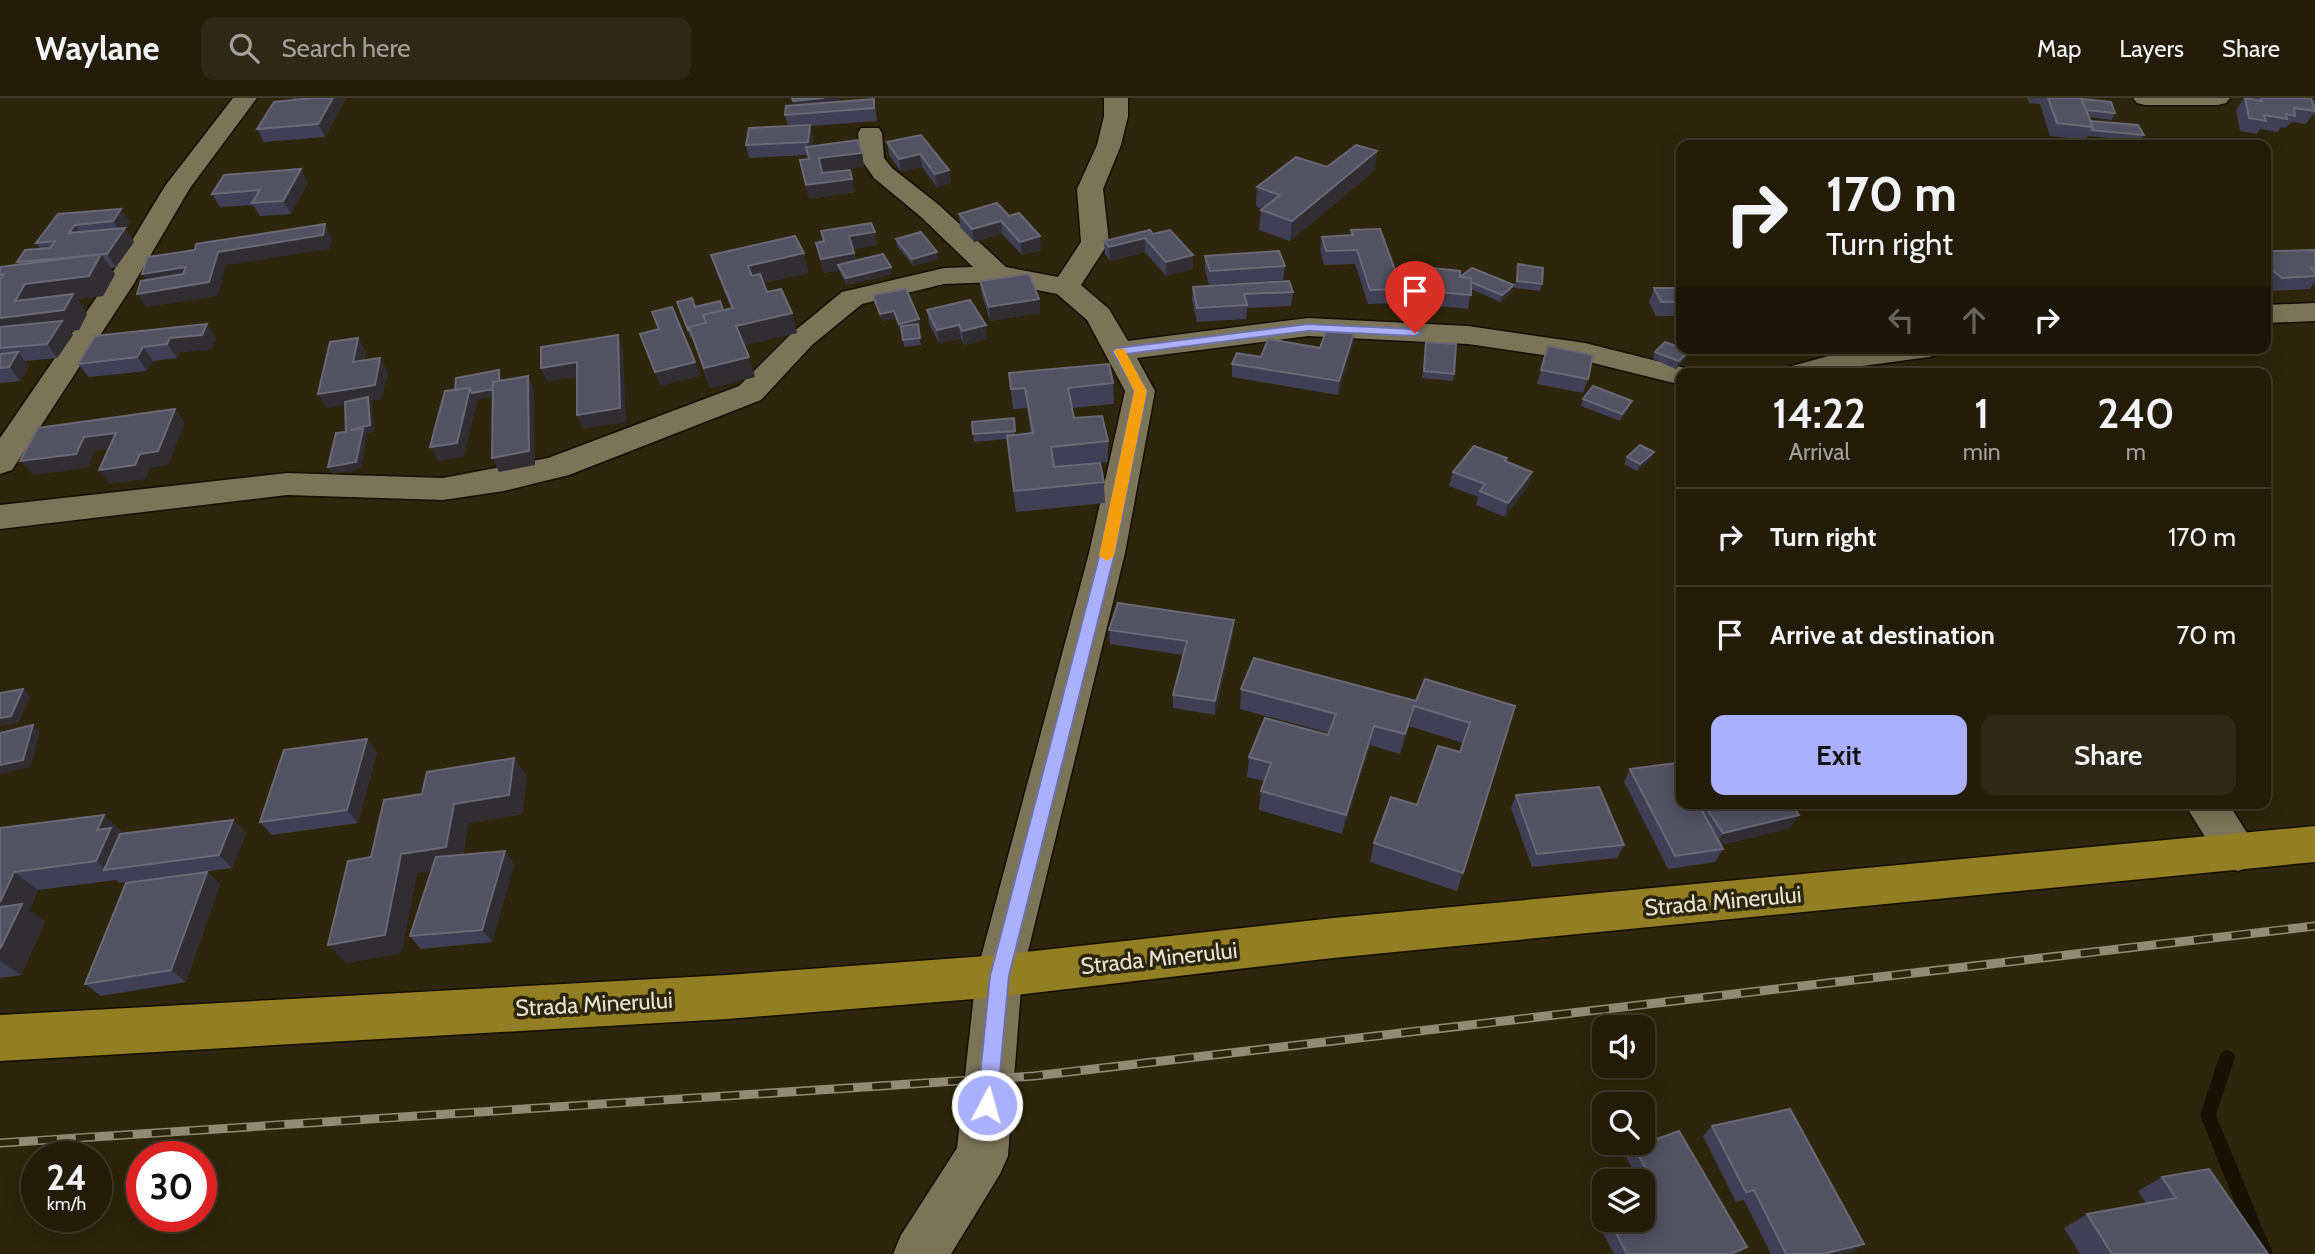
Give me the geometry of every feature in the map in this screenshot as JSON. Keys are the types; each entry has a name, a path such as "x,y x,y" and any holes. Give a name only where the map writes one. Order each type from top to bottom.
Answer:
{"main road":[{"name":"Strada Minerului","path":"0,1038 713,998 999,976 1333,938 2315,844"}],"street":[{"path":"0,463 119,285 178,186 245,98"},
{"path":"1066,287 1095,242 1090,190 1109,145 1116,116 1116,98"},
{"path":"2145,98 2218,98"},
{"path":"870,133 872,158 883,173 930,211 997,274"},
{"path":"0,517 287,484 443,489 504,480 556,467 630,441 750,393 802,339 852,298 944,276 997,274 1066,287 1098,315 1140,391 1107,553 999,976 982,1156 920,1254"},
{"path":"2271,314 2315,312"},
{"path":"1118,351 1322,328 1468,335 1585,352 1676,375"},
{"path":"1817,368 1852,358 1883,354"},
{"path":"2209,809 2238,853"}],"building":[{"path":"333,98 318,124 257,129 274,102"},
{"path":"792,98 824,98 793,101"},
{"path":"2048,98 2081,98 2093,127 2057,123"},
{"path":"2245,98 2262,101 2261,98 2311,98 2315,111 2294,108 2295,116 2286,114 2287,119 2264,115 2266,121 2249,118"},
{"path":"874,99 874,108 785,115 786,106"},
{"path":"2082,99 2111,102 2115,113 2086,110"},
{"path":"2090,121 2138,125 2144,135 2092,130"},
{"path":"810,125 808,142 746,145 749,128"},
{"path":"921,135 949,170 935,174 920,154 899,159 887,142"},
{"path":"858,140 862,153 819,158 822,173 850,170 852,179 806,185 800,160 809,159 806,147"},
{"path":"1356,145 1377,151 1292,221 1261,210 1280,195 1257,187 1296,157 1327,167"},
{"path":"301,169 283,201 252,203 260,190 212,194 224,175"},
{"path":"997,203 1009,216 1019,213 1040,236 1020,242 1001,221 972,229 959,214"},
{"path":"121,209 113,221 75,225 69,233 125,228 107,254 17,262 25,250 50,248 55,241 36,243 58,214"},
{"path":"871,223 875,232 849,236 854,253 821,259 816,243 824,241 821,231"},
{"path":"325,224 323,235 218,252 209,282 137,294 141,281 183,274 186,267 142,274 148,257 195,250 196,244"},
{"path":"1380,229 1402,289 1370,290 1357,250 1326,251 1322,237 1353,235 1351,230"},
{"path":"1150,230 1153,234 1170,230 1193,255 1166,262 1145,238 1109,247 1104,241"},
{"path":"921,232 937,252 912,259 896,239"},
{"path":"795,236 804,253 748,266 752,276 760,274 767,292 781,289 792,313 736,326 749,357 704,368 689,327 706,323 703,315 733,308 711,255"},
{"path":"2271,250 2315,250 2315,268 2311,268 2315,276 2282,278 2271,269"},
{"path":"1279,251 1285,266 1210,271 1205,256"},
{"path":"101,254 89,276 25,284 15,301 73,294 64,310 0,318 0,280 4,274 0,275 0,267"},
{"path":"883,254 891,267 846,278 838,265"},
{"path":"1518,264 1543,268 1542,284 1517,281"},
{"path":"1423,267 1460,271 1460,277 1471,278 1471,295 1410,290 1411,274 1422,275"},
{"path":"1472,268 1514,285 1502,295 1471,282 1471,278 1460,277"},
{"path":"1029,274 1039,299 989,307 980,281"},
{"path":"1289,281 1293,292 1244,294 1247,305 1197,308 1193,287"},
{"path":"1654,288 1676,288 1676,302 1661,302"},
{"path":"906,289 919,319 899,324 894,311 880,314 873,295"},
{"path":"692,298 695,307 720,301 723,310 703,315 706,323 689,327 688,330 677,302"},
{"path":"970,300 986,325 962,331 959,325 937,330 927,310"},
{"path":"672,307 695,362 655,372 640,334 659,329 652,312"},
{"path":"62,321 47,344 0,348 0,327"},
{"path":"207,324 202,335 170,338 167,344 143,347 137,357 78,364 95,336"},
{"path":"918,324 920,338 903,340 901,326"},
{"path":"1328,325 1355,329 1339,381 1232,364 1237,353 1261,357 1268,339 1320,348"},
{"path":"618,335 620,408 577,415 577,362 541,368 541,347"},
{"path":"358,338 353,362 380,358 375,385 318,394 330,342"},
{"path":"1426,342 1456,344 1454,374 1424,371"},
{"path":"1665,342 1676,346 1676,354 1686,354 1679,361 1655,352"},
{"path":"1548,346 1593,355 1588,379 1541,370"},
{"path":"18,352 9,367 0,368 0,354"},
{"path":"1109,364 1113,383 1068,388 1074,418 1102,416 1108,441 1051,447 1054,467 1100,463 1104,482 1014,491 1007,436 1033,433 1025,388 1011,389 1009,373"},
{"path":"499,370 499,381 493,382 493,389 472,393 470,388 455,390 456,378"},
{"path":"528,376 529,451 492,458 493,382"},
{"path":"1593,386 1632,401 1622,414 1583,399"},
{"path":"470,388 457,443 430,447 445,391"},
{"path":"368,397 370,425 351,430 363,429 356,462 328,467 336,433 346,432 345,402"},
{"path":"175,409 158,451 140,454 135,465 99,470 116,433 84,437 76,454 20,461 38,428"},
{"path":"1014,418 1015,431 973,434 972,422"},
{"path":"1640,445 1654,452 1640,464 1627,457"},
{"path":"1474,446 1507,458 1505,461 1532,472 1508,503 1480,491 1485,484 1453,472"},
{"path":"1118,603 1234,620 1215,701 1173,695 1187,641 1109,630"},
{"path":"1254,658 1416,701 1425,679 1515,706 1463,873 1374,843 1391,797 1417,805 1438,746 1460,752 1470,723 1414,706 1405,734 1374,726 1346,815 1261,791 1271,763 1249,757 1265,718 1328,735 1336,714 1241,689"},
{"path":"23,689 11,716 0,718 0,693"},
{"path":"33,725 23,760 0,765 0,733"},
{"path":"367,739 347,810 260,822 284,750"},
{"path":"514,758 509,795 454,804 446,847 401,854 385,935 328,945 348,861 371,857 384,800 422,794 427,772"},
{"path":"1676,763 1676,809 1701,809 1723,849 1675,856 1630,769"},
{"path":"1599,787 1624,845 1537,854 1516,795"},
{"path":"1707,809 1795,809 1799,815 1723,833"},
{"path":"104,815 97,830 111,828 96,861 14,872 0,902 0,828"},
{"path":"233,820 219,855 104,870 120,834"},
{"path":"505,851 482,930 410,936 436,857"},
{"path":"207,872 171,970 85,984 126,883"},
{"path":"22,904 0,949 0,907"},
{"path":"1790,1109 1864,1244 1823,1254 1786,1254 1754,1190 1746,1192 1712,1126"},
{"path":"1679,1131 1747,1247 1730,1254 1627,1254 1615,1232 1655,1232 1655,1169 1646,1169 1638,1155 1655,1155 1655,1140"},
{"path":"2209,1169 2268,1254 2112,1254 2087,1214 2176,1198 2162,1177"}],"waterway":[{"path":"2227,1057 2208,1115 2264,1254"}],"railway":[{"path":"0,1143 1034,1076 2315,926"}],"slow traffic":[{"path":"1107,556 1140,391 1120,351"}],"route":[{"path":"987,1105 999,976 1107,553 1140,391 1118,351 1308,327 1415,333"}]}
